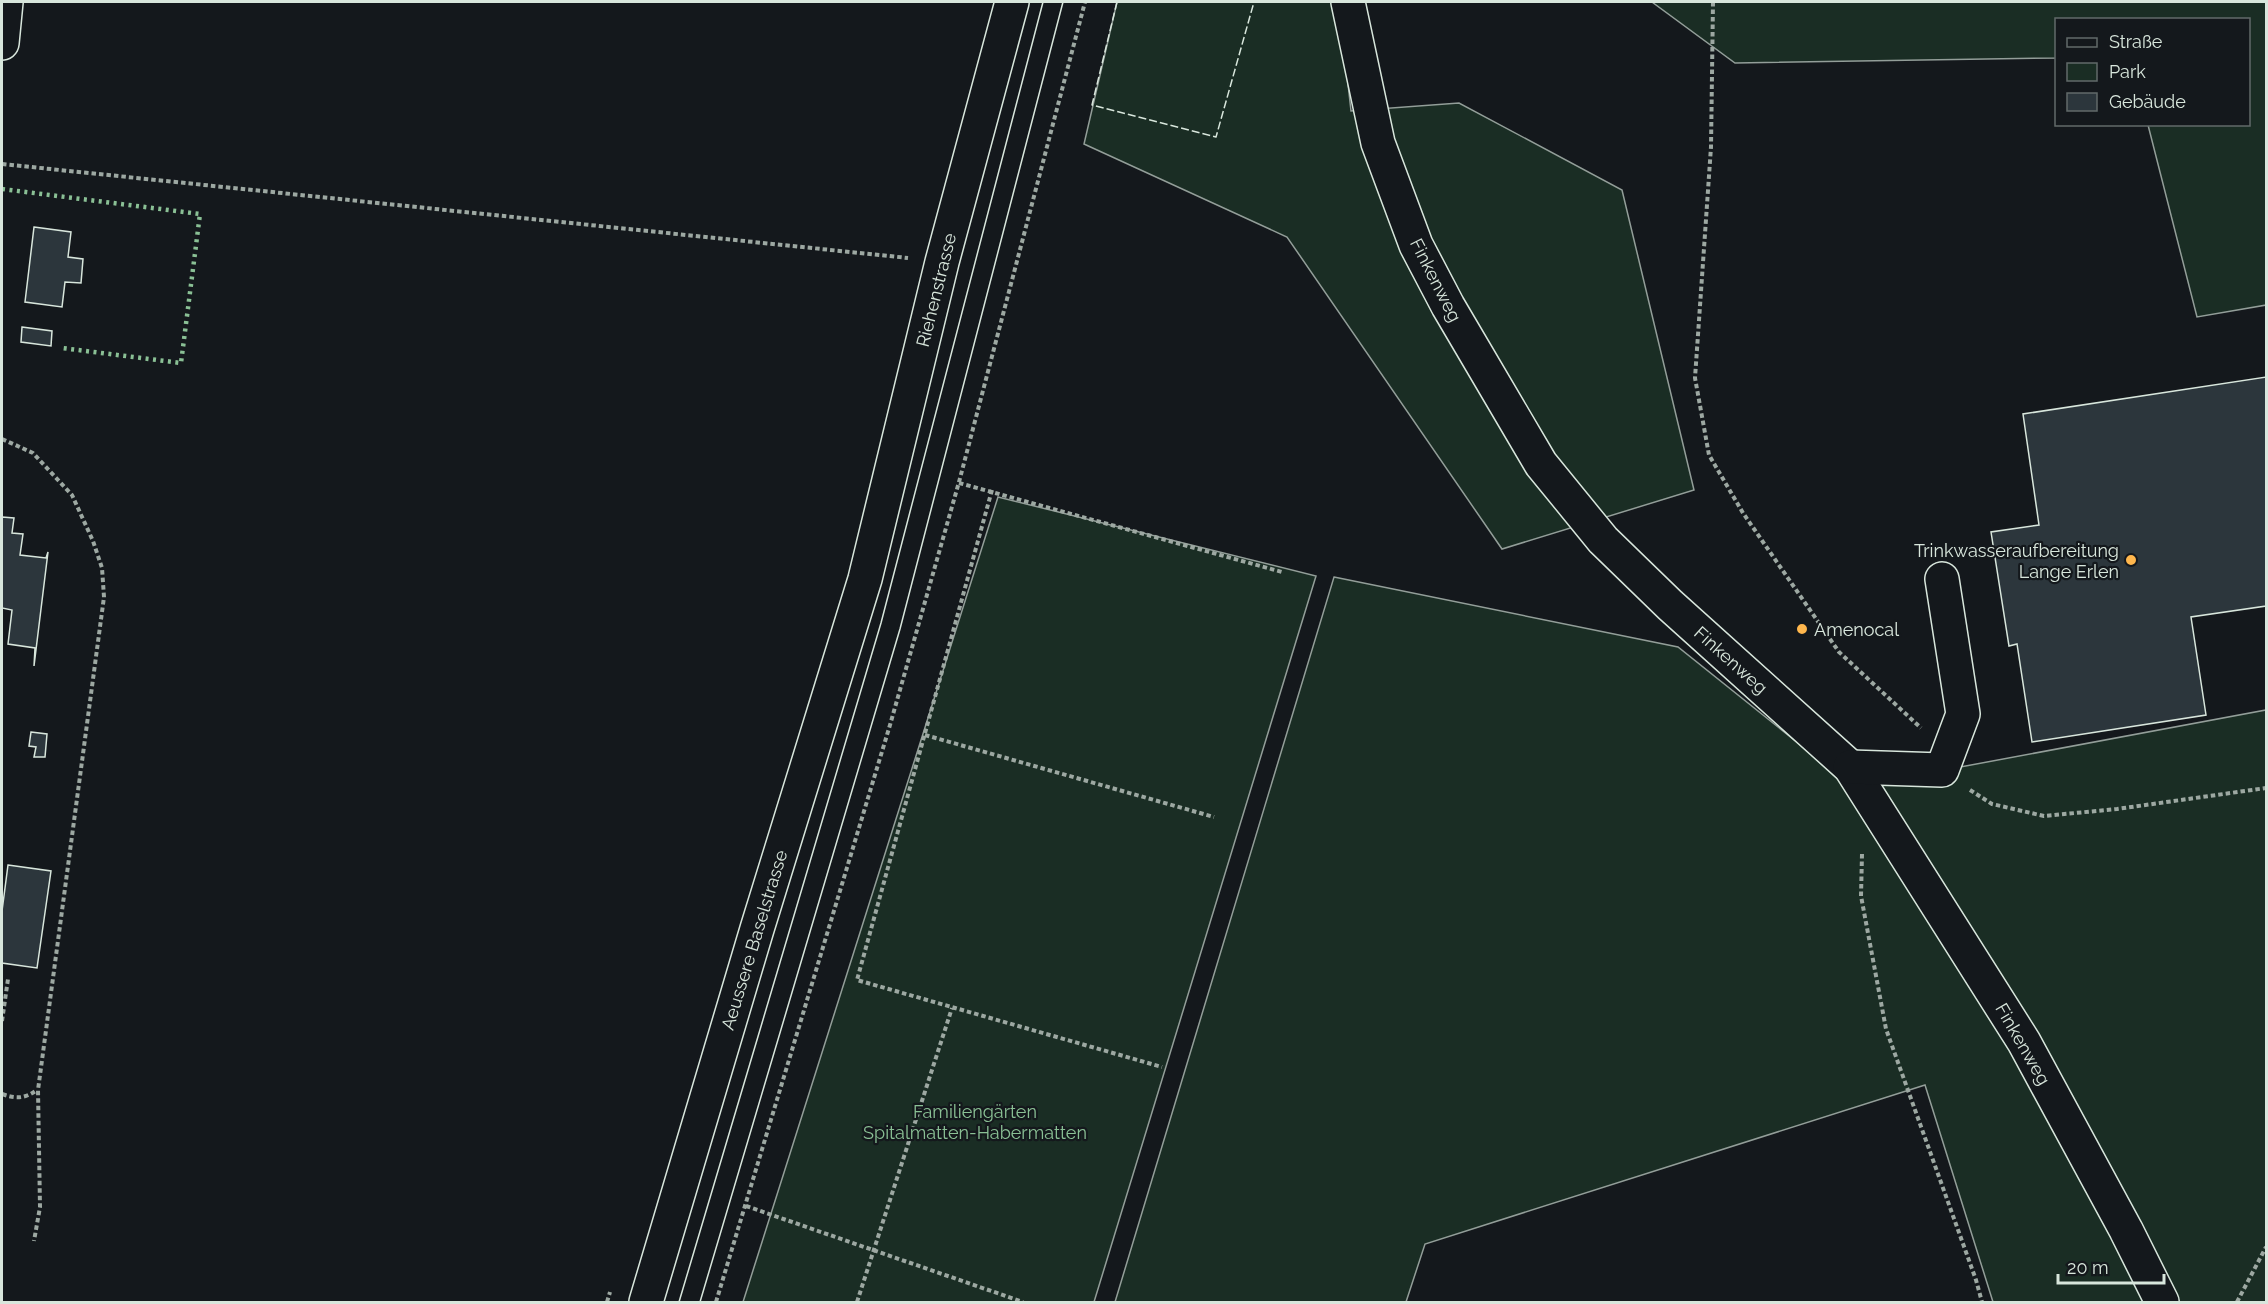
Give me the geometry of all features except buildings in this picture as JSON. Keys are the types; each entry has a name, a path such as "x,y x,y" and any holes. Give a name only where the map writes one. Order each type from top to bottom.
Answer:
{"main road":[{"path":"2,43 6,2"},
{"name":"Riehenstrasse","path":"865,579 942,262 1012,2"},
{"name":"Finkenweg","path":"1348,2 1378,143 1416,245 1448,306 1541,464 1611,548 1670,605 1850,767 2024,1042 2126,1230 2162,1302"},
{"name":"Aeussere Baselstrasse","path":"646,1302 756,929 865,579"},
{"path":"1850,767 1942,770 1963,714 1942,579"}],"path":[{"path":"716,1302 890,725 959,482 1085,2"},
{"path":"1713,2 1711,147 1695,378 1708,455 1743,513 1839,652 1927,734 1942,770 1992,804 2044,816 2117,809 2266,788"},
{"path":"2,164 912,258"},
{"path":"2,439 33,453 72,495 93,541 102,568 104,597 38,1090 40,1207 34,1241"},
{"path":"959,482 1282,572"},
{"path":"992,490 857,980 1162,1067"},
{"path":"925,735 1214,817"},
{"path":"1878,810 1862,836 1861,896 1886,1029 1982,1302"},
{"path":"2,1021 8,979"},
{"path":"857,1302 952,1008"},
{"path":"2,1094 18,1099 27,1097 38,1090"},
{"path":"746,1206 1023,1302"},
{"path":"2237,1302 2266,1247"},
{"path":"607,1302 610,1291"}],"green space":[{"path":"1117,2 1339,2 1351,111 1459,103 1622,190 1694,490 1502,549 1287,237 1084,144"},
{"path":"1652,2 2266,2 2266,305 2197,317 2148,126 2250,126 2250,18 2055,18 2055,58 1735,63"},
{"name":"Familiengärten Spitalmatten-Habermatten","path":"998,497 1316,576 1094,1302 743,1302"},
{"path":"1334,577 1678,647 1853,787 2266,710 2266,1302 1993,1302 1925,1085 1425,1244 1406,1302 1115,1302"}],"tram line":[{"path":"679,1302 881,623 1043,2"},
{"path":"700,1302 900,629 1063,2"}],"hedge":[{"path":"2,189 200,214 181,363 62,348"}],"fence":[{"path":"1117,2 1092,105 1216,137 1254,2"}],"place":[{"name":"Trinkwasseraufbereitung Lange Erlen","path":"2131,560"},
{"name":"Amenocal","path":"1802,629"}]}
